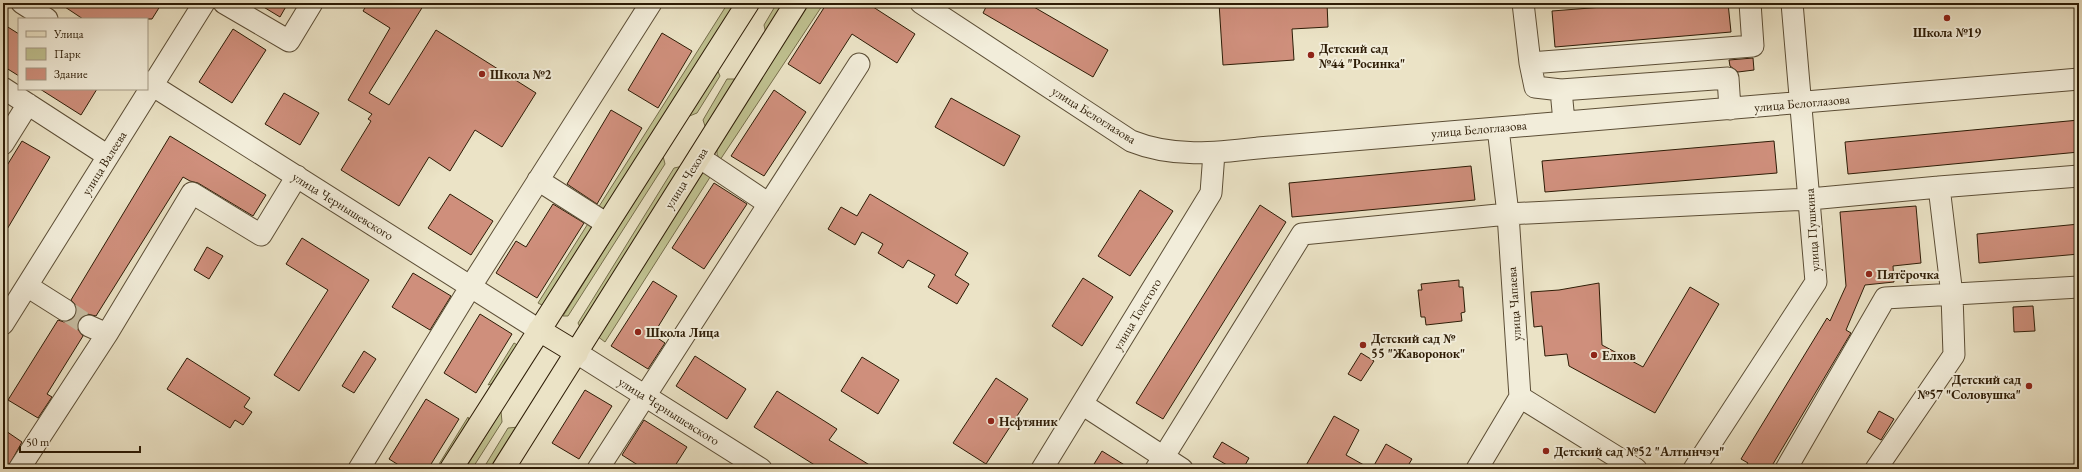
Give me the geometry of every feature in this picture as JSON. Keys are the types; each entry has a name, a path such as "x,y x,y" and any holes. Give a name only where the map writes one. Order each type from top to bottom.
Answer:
{"main road":[{"path":"451,469 748,3"},
{"name":"улица Чехова","path":"503,469 796,3"},
{"path":"539,330 577,353"}],"street":[{"path":"22,3 45,18"},
{"name":"улица Валеева","path":"150,84 204,3"},
{"path":"224,3 289,41 312,3"},
{"path":"366,466 471,286 651,3"},
{"name":"улица Белоглазова","path":"921,3 1131,141 1145,147 1164,151 1214,153 1258,148 2079,79"},
{"path":"1523,3 1530,63 1535,87 1561,90 1728,78 1730,109"},
{"path":"1530,63 1753,46 1750,3"},
{"name":"улица Пушкина","path":"1694,469 1816,282 1792,3"},
{"path":"598,469 859,64"},
{"name":"улица Чернышевского","path":"150,84 539,330"},
{"path":"3,88 108,156"},
{"name":"улица Валеева","path":"3,324 108,156 146,90"},
{"path":"1561,90 1564,122"},
{"path":"3,144 28,104"},
{"name":"улица Чапаева","path":"1498,128 1508,214 1520,397"},
{"name":"улица Толстого","path":"1042,469 1211,193 1214,153"},
{"path":"699,157 769,204"},
{"path":"23,468 98,330 192,193 261,235 297,176"},
{"path":"1159,463 1302,234 1508,214 1810,199 2079,176"},
{"path":"538,180 607,224"},
{"path":"1876,469 1954,355 1952,295 1939,187"},
{"path":"27,286 65,310"},
{"path":"1786,469 1885,298 2079,287"},
{"name":"улица Чернышевского","path":"577,353 761,469"},
{"path":"1477,469 1520,397 1636,469"},
{"path":"1082,404 1159,463 1182,469"}],"green space":[{"path":"728,3 736,3 603,213 598,208"},
{"path":"777,3 785,3 766,34 764,25"},
{"path":"806,3 824,3 720,160 717,154 717,144"},
{"path":"717,69 720,76 697,113 687,117"},
{"path":"727,79 738,79 706,129 703,120"},
{"path":"663,156 665,164 568,316 563,316"},
{"path":"683,166 581,329 578,323 674,168"},
{"path":"714,171 605,342 597,336 699,173"},
{"path":"589,222 595,226 544,306 538,303"},
{"path":"514,343 521,347 500,381 488,385"},
{"path":"501,411 502,422 472,469 465,469"},
{"path":"468,417 472,427 446,469 436,469"},
{"path":"519,427 493,469 483,469 508,428"}],"building":[{"path":"59,3 162,3 152,19 82,18"},
{"path":"257,3 288,3 280,17"},
{"path":"368,3 425,3 369,93 389,105 436,30 536,93 502,147 475,130 450,171 429,157 399,206 341,170 371,121 368,119 372,114 348,100 390,28 363,11"},
{"path":"827,3 867,3 915,34 897,63 852,34 820,84 788,64"},
{"path":"988,3 1027,3 1108,50 1093,77 983,13"},
{"path":"1219,3 1327,3 1328,27 1292,29 1294,60 1223,65"},
{"path":"1654,3 1728,3 1731,32 1555,47 1552,11"},
{"path":"3,24 18,33 18,75 3,66"},
{"path":"233,29 266,50 232,103 199,82"},
{"path":"662,33 692,51 658,108 628,90"},
{"path":"1753,58 1754,70 1738,72 1730,66 1729,60"},
{"path":"42,90 96,90 81,115"},
{"path":"774,90 806,112 764,176 731,156"},
{"path":"284,93 319,113 300,145 265,124"},
{"path":"951,98 1020,136 1004,166 935,127"},
{"path":"611,110 642,128 597,204 567,184"},
{"path":"2079,120 2079,152 1848,174 1845,142"},
{"path":"170,136 266,195 253,216 198,183 183,177 96,316 87,314 78,321 77,328 83,336 47,394 52,397 38,418 8,400 58,320 64,322 70,321 75,316 76,305 71,300"},
{"path":"22,141 50,157 3,236 3,172"},
{"path":"1774,141 1777,173 1545,192 1542,161"},
{"path":"1471,166 1475,200 1292,217 1289,183"},
{"path":"714,183 747,204 704,269 672,248"},
{"path":"1140,190 1173,211 1130,276 1098,256"},
{"path":"450,194 493,221 471,255 428,228"},
{"path":"870,194 968,253 955,275 969,284 957,304 928,287 935,275 908,260 903,268 878,253 883,244 862,232 855,245 828,229 841,207 857,216"},
{"path":"553,204 584,223 537,298 496,273 516,241 526,247"},
{"path":"1260,205 1286,222 1163,419 1136,403"},
{"path":"1916,206 1921,263 1893,266 1894,282 1865,285 1846,330 1851,333 1770,469 1744,469 1748,463 1741,459 1827,318 1830,321 1846,286 1840,212"},
{"path":"2079,224 2079,254 1979,263 1977,234"},
{"path":"302,238 369,280 299,391 274,375 328,290 286,264"},
{"path":"207,247 223,256 209,279 194,270"},
{"path":"413,273 451,296 430,330 392,307"},
{"path":"1083,278 1113,297 1082,346 1052,326"},
{"path":"1459,280 1459,287 1463,287 1465,312 1461,313 1462,321 1426,325 1425,317 1421,317 1418,290 1422,290 1421,284"},
{"path":"653,281 677,296 653,335 665,343 648,369 611,346"},
{"name":"Елхов","path":"1599,283 1602,345 1643,367 1690,287 1719,304 1655,413 1569,366 1567,354 1545,356 1542,326 1534,327 1531,292 1559,290"},
{"path":"2033,306 2035,331 2014,332 2013,307"},
{"path":"480,314 512,334 476,393 444,373"},
{"path":"364,351 376,359 354,393 342,386"},
{"path":"1361,353 1374,361 1361,381 1348,374"},
{"path":"695,356 746,389 727,419 676,386"},
{"path":"862,357 899,380 878,414 841,391"},
{"path":"187,358 250,398 244,407 252,412 243,425 235,420 230,428 167,389"},
{"name":"Нефтяник","path":"996,378 1028,399 986,464 953,443"},
{"path":"585,390 612,406 579,459 552,443"},
{"path":"777,391 837,429 829,440 876,469 821,469 754,427"},
{"path":"426,399 459,419 428,469 405,469 389,459"},
{"path":"1879,411 1894,419 1881,440 1867,432"},
{"path":"1334,416 1359,430 1346,455 1371,469 1304,469"},
{"path":"644,420 687,447 673,469 644,469 622,455"},
{"path":"3,429 22,442 7,469 3,469"},
{"path":"1222,442 1249,458 1243,469 1234,469 1213,457"},
{"path":"1386,444 1412,459 1406,469 1372,469"},
{"path":"1102,451 1131,469 1091,469"}],"tunnel":[{"path":"65,310 89,326"}],"place":[{"name":"Школа №19","path":"1947,18"},
{"name":"Детский сад №44 \"Росинка\"","path":"1311,55"},
{"name":"Школа №2","path":"482,74"},
{"name":"Пятёрочка","path":"1869,274"},
{"name":"Школа Лица","path":"638,332"},
{"name":"Детский сад № 55 \"Жаворонок\"","path":"1363,345"},
{"name":"Елхов","path":"1594,355"},
{"name":"Детский сад №57 \"Соловушка\"","path":"2029,386"},
{"name":"Нефтяник","path":"991,421"},
{"name":"Детский сад №52 \"Алтынчэч\"","path":"1546,451"}]}
